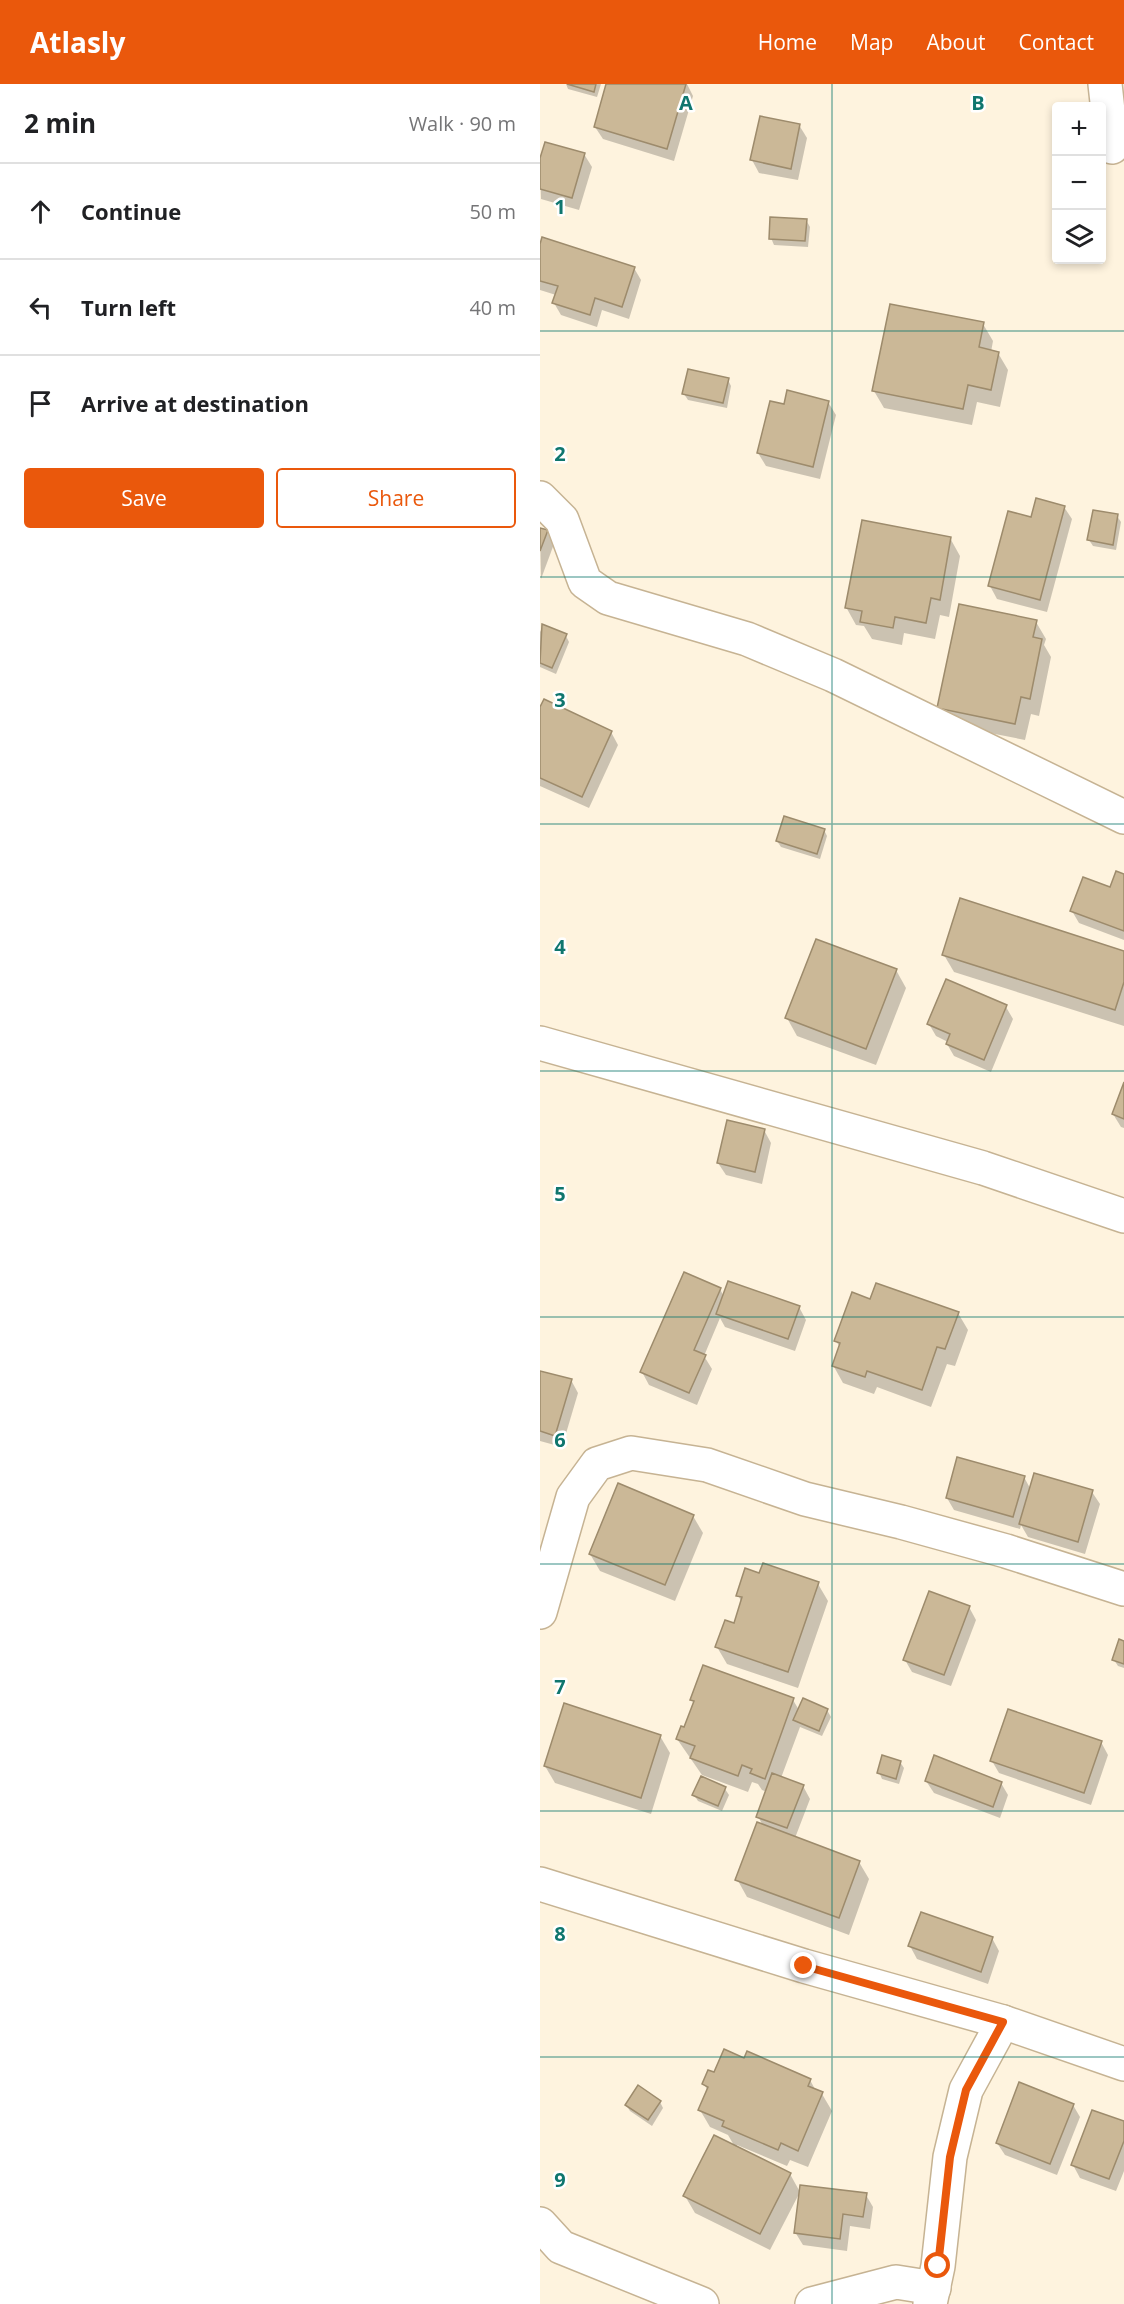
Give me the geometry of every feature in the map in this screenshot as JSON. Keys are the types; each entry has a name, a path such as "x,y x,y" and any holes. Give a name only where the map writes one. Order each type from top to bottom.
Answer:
{"street":[{"path":"1105,84 1112,147"},
{"path":"540,498 562,520 585,582 608,598 747,639 833,675 1124,818"},
{"path":"540,1043 983,1168 1124,1216"},
{"path":"540,1612 573,1497 597,1464 631,1453 707,1465 805,1499 902,1522 996,1548 1124,1589"},
{"path":"540,1884 804,1966 1003,2022 1124,2064"},
{"path":"812,2304 896,2282 932,2296 938,2266 950,2157 966,2090 1003,2022"},
{"path":"540,2224 561,2247 702,2304"}],"building":[{"path":"567,84 596,84 594,92"},
{"path":"606,84 686,84 667,149 594,127"},
{"path":"760,116 800,124 791,169 750,160"},
{"path":"545,142 585,153 572,198 540,189 540,158"},
{"path":"770,217 807,219 805,241 769,239"},
{"path":"542,237 635,267 622,307 595,298 590,315 552,303 558,286 540,281"},
{"path":"890,304 984,322 979,347 999,352 991,390 968,385 963,409 872,391"},
{"path":"688,369 729,378 723,403 682,394"},
{"path":"787,390 829,401 813,467 757,453 770,401 784,404"},
{"path":"1036,498 1065,506 1040,600 988,586 1008,511 1031,517"},
{"path":"1093,510 1118,514 1113,545 1087,540"},
{"path":"862,520 951,537 940,600 931,598 926,623 895,617 893,628 860,622 862,611 845,608"},
{"path":"540,528 548,530 540,551"},
{"path":"959,604 1037,620 1033,637 1042,639 1030,699 1021,697 1015,724 937,708"},
{"path":"542,624 567,634 552,668 540,663"},
{"path":"544,699 612,731 582,797 540,778 540,707"},
{"path":"784,816 825,829 817,854 776,841"},
{"path":"1116,871 1124,874 1124,931 1070,911 1083,877 1110,887"},
{"path":"960,898 1124,951 1124,982 1115,1010 942,955"},
{"path":"816,939 897,969 866,1049 785,1018"},
{"path":"946,979 1007,1005 984,1060 946,1044 950,1034 927,1024"},
{"path":"1124,1082 1124,1119 1112,1114"},
{"path":"727,1120 765,1129 755,1172 717,1163"},
{"path":"684,1272 721,1288 694,1350 706,1355 689,1393 640,1372"},
{"path":"728,1281 800,1306 788,1339 716,1314"},
{"path":"876,1283 959,1312 945,1349 937,1347 922,1390 867,1371 865,1377 832,1366 840,1343 834,1341 852,1292 870,1299"},
{"path":"540,1371 572,1379 555,1436 540,1431"},
{"path":"957,1457 1025,1476 1013,1517 946,1498"},
{"path":"1034,1473 1093,1490 1078,1542 1019,1524"},
{"path":"618,1483 694,1515 665,1585 589,1554"},
{"path":"763,1563 819,1582 788,1672 715,1647 725,1620 734,1623 742,1597 736,1596 745,1568 759,1573"},
{"path":"929,1591 970,1606 944,1675 903,1660"},
{"path":"1119,1639 1124,1641 1124,1664 1112,1660"},
{"path":"703,1665 794,1698 765,1779 750,1773 752,1769 742,1765 738,1776 690,1758 695,1746 676,1739 681,1726 684,1727 694,1701 690,1700"},
{"path":"803,1698 828,1709 819,1731 793,1720"},
{"path":"564,1703 661,1735 641,1798 544,1766"},
{"path":"1008,1709 1102,1741 1084,1793 990,1761"},
{"path":"882,1755 901,1761 896,1779 877,1773"},
{"path":"934,1755 1002,1782 993,1807 925,1781"},
{"path":"772,1773 804,1785 787,1828 756,1817"},
{"path":"701,1776 726,1787 718,1806 692,1795"},
{"path":"757,1822 860,1861 839,1918 735,1880"},
{"path":"921,1912 993,1937 981,1972 908,1946"},
{"path":"724,2049 744,2058 747,2051 811,2079 808,2086 823,2092 798,2151 781,2143 778,2150 722,2126 724,2121 698,2110 708,2087 702,2084 708,2070 714,2072"},
{"path":"1019,2082 1074,2104 1050,2164 996,2143"},
{"path":"638,2085 661,2101 648,2120 625,2105"},
{"path":"1092,2110 1124,2121 1124,2141 1109,2179 1071,2165"},
{"path":"714,2135 791,2173 760,2234 683,2196"},
{"path":"800,2185 867,2193 863,2217 843,2214 840,2239 794,2233"}],"route":[{"path":"804,1966 1003,2022 966,2090 950,2157 938,2266"}]}
